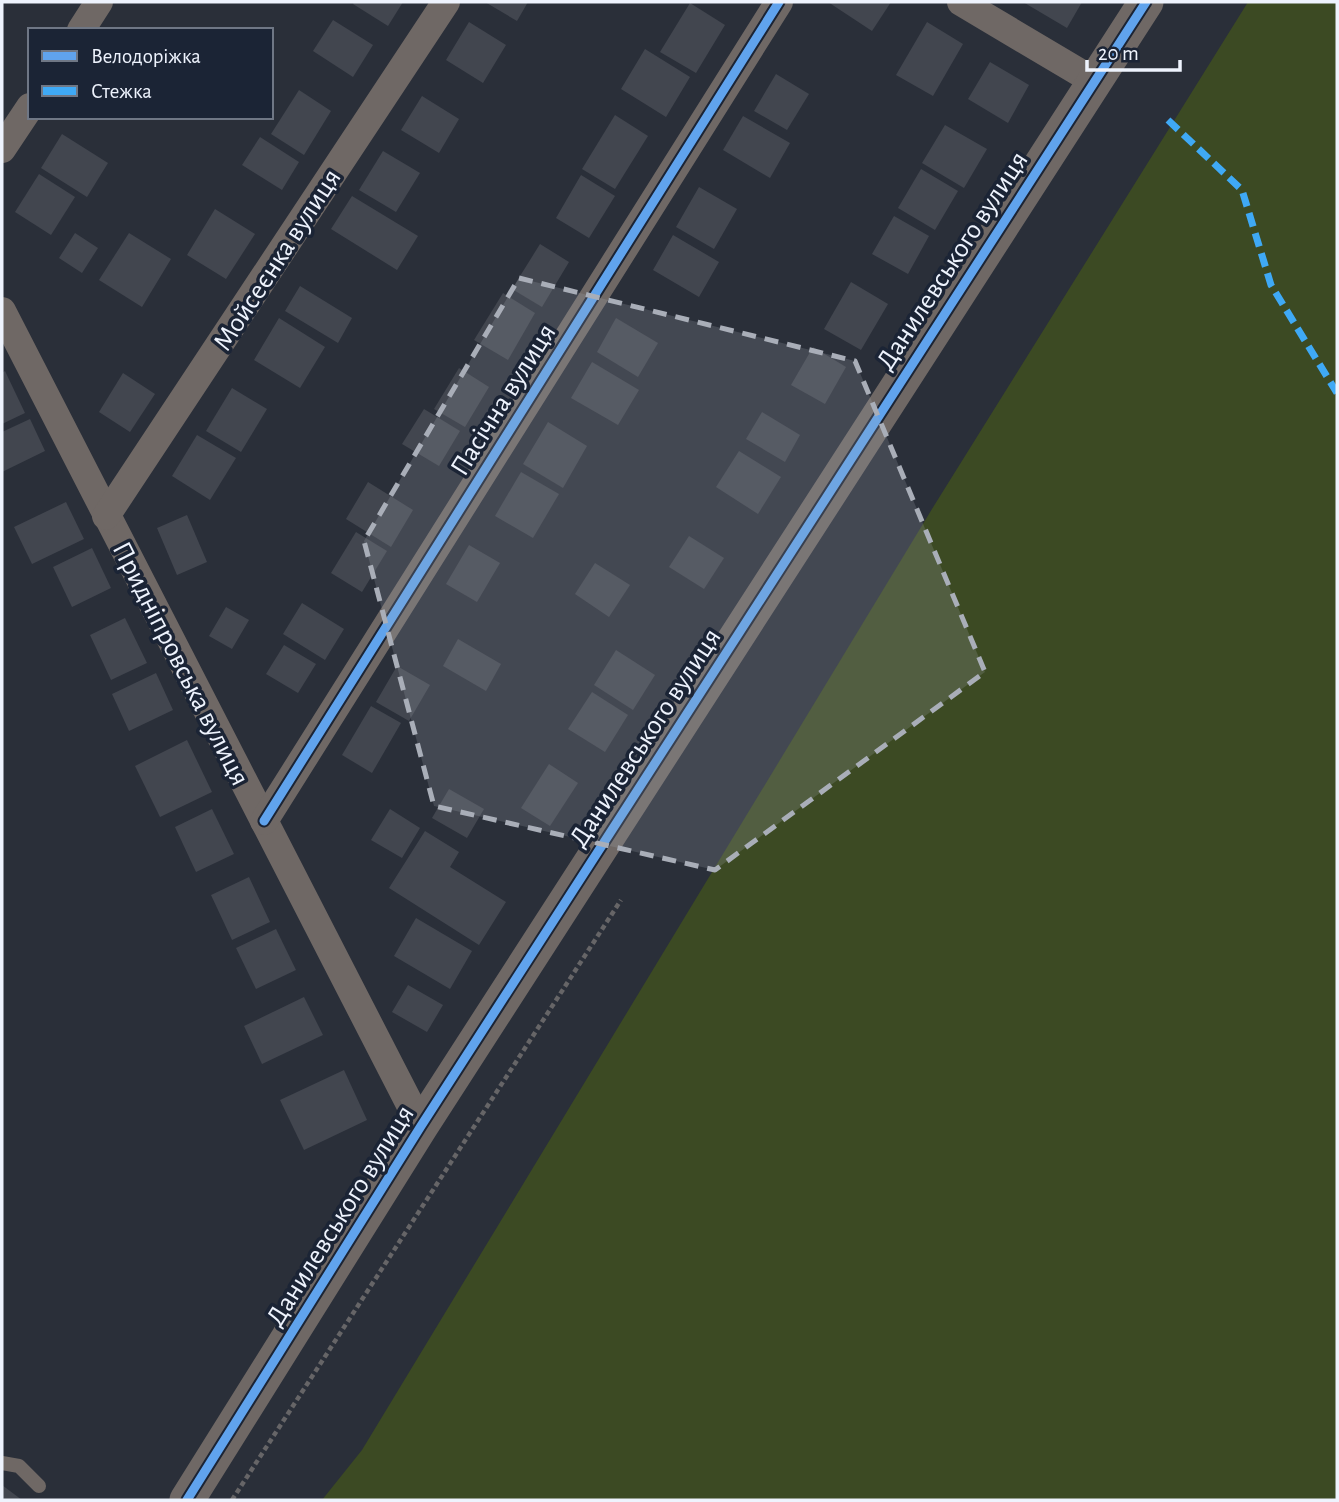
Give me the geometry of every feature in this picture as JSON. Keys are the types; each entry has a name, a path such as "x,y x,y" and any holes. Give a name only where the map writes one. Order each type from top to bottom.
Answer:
{"street":[{"path":"82,28 99,2"},
{"name":"Мойсеєнка вулиця","path":"106,516 446,2"},
{"name":"Пасічна вулиця","path":"264,821 779,2"},
{"path":"961,2 1094,82"},
{"name":"Данилевського вулиця","path":"187,1500 421,1126 1146,2"},
{"path":"2,149 28,110"},
{"name":"Придніпровська вулиця","path":"2,311 421,1126"}],"lane":[{"path":"2,1463 19,1466 38,1486"}],"path":[{"path":"232,1500 621,900"}],"highlighted area":[{"path":"519,278 855,361 985,672 715,870 434,806 364,541"}],"green space":[{"path":"1248,2 1337,2 1337,1500 322,1500 362,1450 932,509"}],"building":[{"path":"403,2 388,26 353,4"},
{"path":"485,2 528,2 517,21"},
{"path":"828,2 891,2 872,31"},
{"path":"1023,2 1082,2 1067,28"},
{"path":"690,3 725,25 696,73 660,52"},
{"path":"333,20 373,45 353,77 313,51"},
{"path":"469,22 506,45 483,83 446,60"},
{"path":"927,22 963,44 933,96 896,75"},
{"path":"645,49 690,77 666,117 621,89"},
{"path":"990,62 1029,85 1008,123 968,99"},
{"path":"776,74 809,94 787,130 754,111"},
{"path":"299,90 331,111 304,155 271,134"},
{"path":"422,96 459,119 439,153 401,130"},
{"path":"615,115 648,136 615,189 582,169"},
{"path":"743,116 790,143 770,178 723,150"},
{"path":"945,125 987,149 964,188 922,163"},
{"path":"62,134 108,163 87,197 41,168"},
{"path":"260,137 299,162 282,190 242,165"},
{"path":"383,151 420,173 396,212 359,190"},
{"path":"921,169 958,191 935,230 898,208"},
{"path":"39,174 75,197 51,235 15,212"},
{"path":"581,175 615,196 589,238 556,218"},
{"path":"699,187 737,209 714,249 676,227"},
{"path":"352,196 418,236 397,270 331,229"},
{"path":"215,209 255,234 226,279 187,255"},
{"path":"894,216 929,236 908,274 872,254"},
{"path":"75,233 98,248 82,273 59,258"},
{"path":"129,233 171,259 142,307 99,280"},
{"path":"673,235 719,262 699,297 653,270"},
{"path":"540,244 569,262 542,307 512,289"},
{"path":"851,282 888,304 861,350 824,329"},
{"path":"300,286 352,318 338,343 285,311"},
{"path":"503,293 535,313 508,360 474,340"},
{"path":"279,318 325,347 300,388 254,360"},
{"path":"616,318 658,343 638,377 597,352"},
{"path":"813,347 846,367 825,404 791,385"},
{"path":"592,362 639,390 618,425 571,398"},
{"path":"459,368 489,387 465,427 434,409"},
{"path":"5,371 25,413 2,424 2,373"},
{"path":"123,373 155,394 130,432 99,412"},
{"path":"232,388 267,409 241,452 206,431"},
{"path":"424,409 460,431 439,466 402,444"},
{"path":"762,412 800,435 785,462 746,439"},
{"path":"30,419 45,451 2,472 2,432"},
{"path":"548,422 587,446 563,488 523,464"},
{"path":"197,435 236,458 210,500 172,476"},
{"path":"739,451 781,477 758,514 716,487"},
{"path":"521,472 559,494 533,538 495,516"},
{"path":"368,482 413,510 391,547 346,519"},
{"path":"66,502 84,539 32,564 14,527"},
{"path":"187,515 207,562 177,575 157,528"},
{"path":"356,532 387,551 362,592 331,573"},
{"path":"689,536 724,558 704,589 669,567"},
{"path":"469,545 500,563 477,602 446,584"},
{"path":"92,548 111,588 72,607 53,567"},
{"path":"595,563 630,585 609,617 575,594"},
{"path":"302,603 344,629 325,660 283,634"},
{"path":"226,607 249,620 232,649 209,636"},
{"path":"125,618 147,663 111,680 90,635"},
{"path":"458,639 501,664 486,691 443,666"},
{"path":"284,645 316,664 298,693 266,674"},
{"path":"616,650 655,675 633,710 594,685"},
{"path":"397,666 430,685 409,721 376,702"},
{"path":"156,673 173,710 129,731 112,694"},
{"path":"592,692 628,715 605,752 568,729"},
{"path":"371,706 401,723 372,773 342,755"},
{"path":"187,740 212,792 160,817 135,766"},
{"path":"549,764 578,783 550,826 521,808"},
{"path":"449,789 484,809 467,838 432,818"},
{"path":"212,809 234,854 196,872 175,827"},
{"path":"390,809 420,828 402,858 371,840"},
{"path":"425,831 459,852 450,867 506,902 479,945 389,888"},
{"path":"249,877 270,922 232,940 211,895"},
{"path":"416,918 472,951 450,989 394,956"},
{"path":"276,929 296,970 256,989 236,948"},
{"path":"408,985 443,1005 427,1032 392,1012"},
{"path":"304,997 323,1035 262,1064 244,1026"},
{"path":"344,1070 367,1120 304,1150 280,1100"},
{"path":"2,1485 22,1500 2,1500"}],"marked path":[{"path":"1168,120 1242,190 1271,285 1337,393"}],"cycle path":[{"path":"264,821 779,2"},
{"path":"187,1500 421,1126 1146,2"}]}
